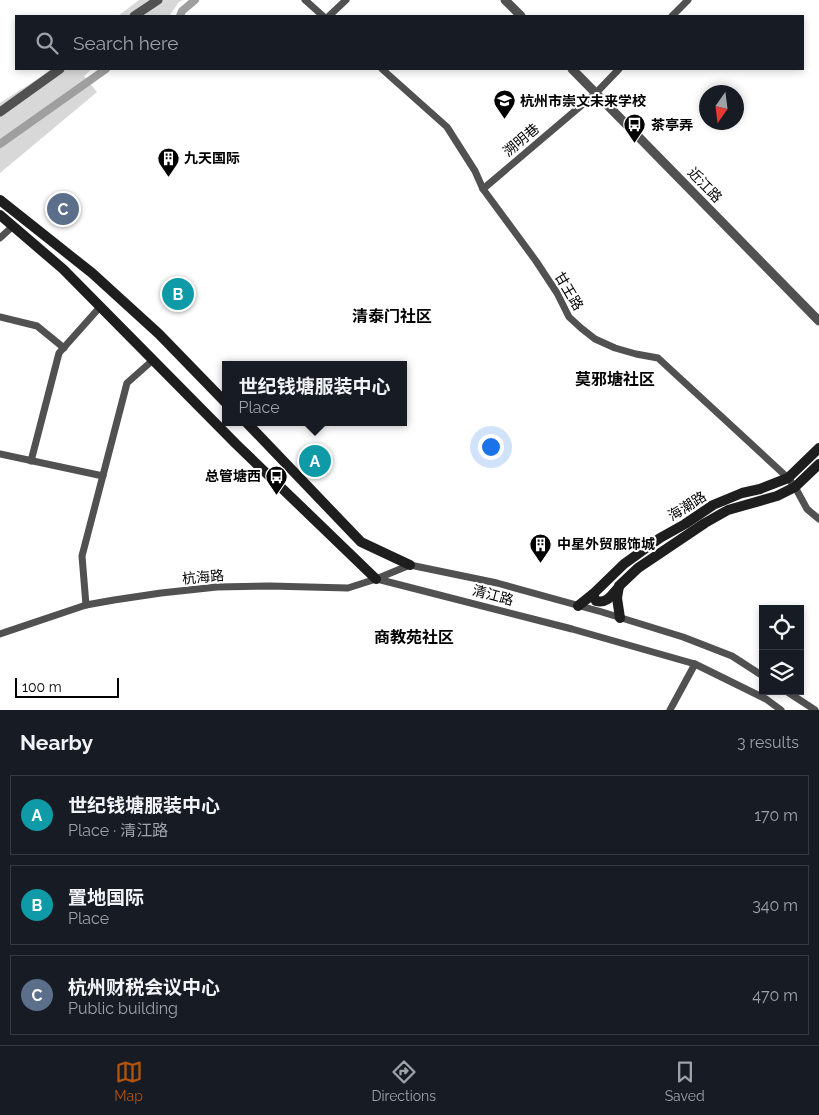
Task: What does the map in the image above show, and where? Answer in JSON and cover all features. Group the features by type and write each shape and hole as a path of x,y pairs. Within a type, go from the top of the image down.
{"main road":[{"path":"0,200 92,272 160,334 222,398"},
{"name":"清江路","path":"0,215 63,269 236,444 376,579"},
{"name":"清江路","path":"250,426 361,542 410,565"},
{"name":"海潮路","path":"578,606 624,564 660,538 713,506 742,493 760,489 788,478 819,448"},
{"name":"海潮路","path":"593,594 596,601 604,602 638,568 705,523 728,510 777,496 795,487 819,464"},
{"path":"620,586 617,598 620,618"}],"street":[{"path":"136,15 158,0"},
{"path":"305,0 322,15"},
{"path":"330,15 346,0"},
{"path":"505,0 520,15"},
{"path":"673,15 688,0"},
{"path":"0,112 59,70"},
{"name":"甘王路","path":"383,70 447,127 475,172 483,189 536,261 557,293 569,317 595,338 615,348 658,358 788,478 795,487 806,509 819,518"},
{"name":"近江路","path":"573,70 819,321"},
{"name":"溯明巷","path":"483,189 596,93 619,70"},
{"path":"0,238 13,226"},
{"path":"31,461 59,353 100,307"},
{"path":"0,317 37,326 64,348"},
{"path":"86,605 82,556 128,383 153,360"},
{"path":"0,454 103,476"},
{"name":"杭海路","path":"0,634 86,605 161,593 217,587 348,588 410,565"},
{"name":"清江路","path":"410,565 497,583 683,637 732,656 759,673"},
{"name":"清江路","path":"376,579 572,629 695,664 766,699 781,710"},
{"path":"670,710 695,664"},
{"path":"792,695 815,710"}],"shaded area":[{"path":"139,0 183,0 179,2 170,15 119,15"},
{"path":"50,70 91,70 84,76 97,92 0,173 0,103"}],"waterway":[{"path":"180,15 182,11 195,0"},
{"path":"0,144 105,70"}],"place":[{"name":"杭州市崇文未来学校","path":"504,120"},
{"name":"茶亭弄","path":"635,144"},
{"name":"九天国际","path":"168,177"},
{"name":"杭州财税会议中心","path":"63,209"},
{"name":"置地国际","path":"178,294"},
{"name":"世纪钱塘服装中心","path":"315,461"},
{"name":"总管塘西","path":"277,495"},
{"name":"中星外贸服饰城","path":"541,563"}],"district":[{"name":"清泰门社区","path":"392,316"},
{"name":"莫邪塘社区","path":"615,379"},
{"name":"商教苑社区","path":"414,637"}]}
